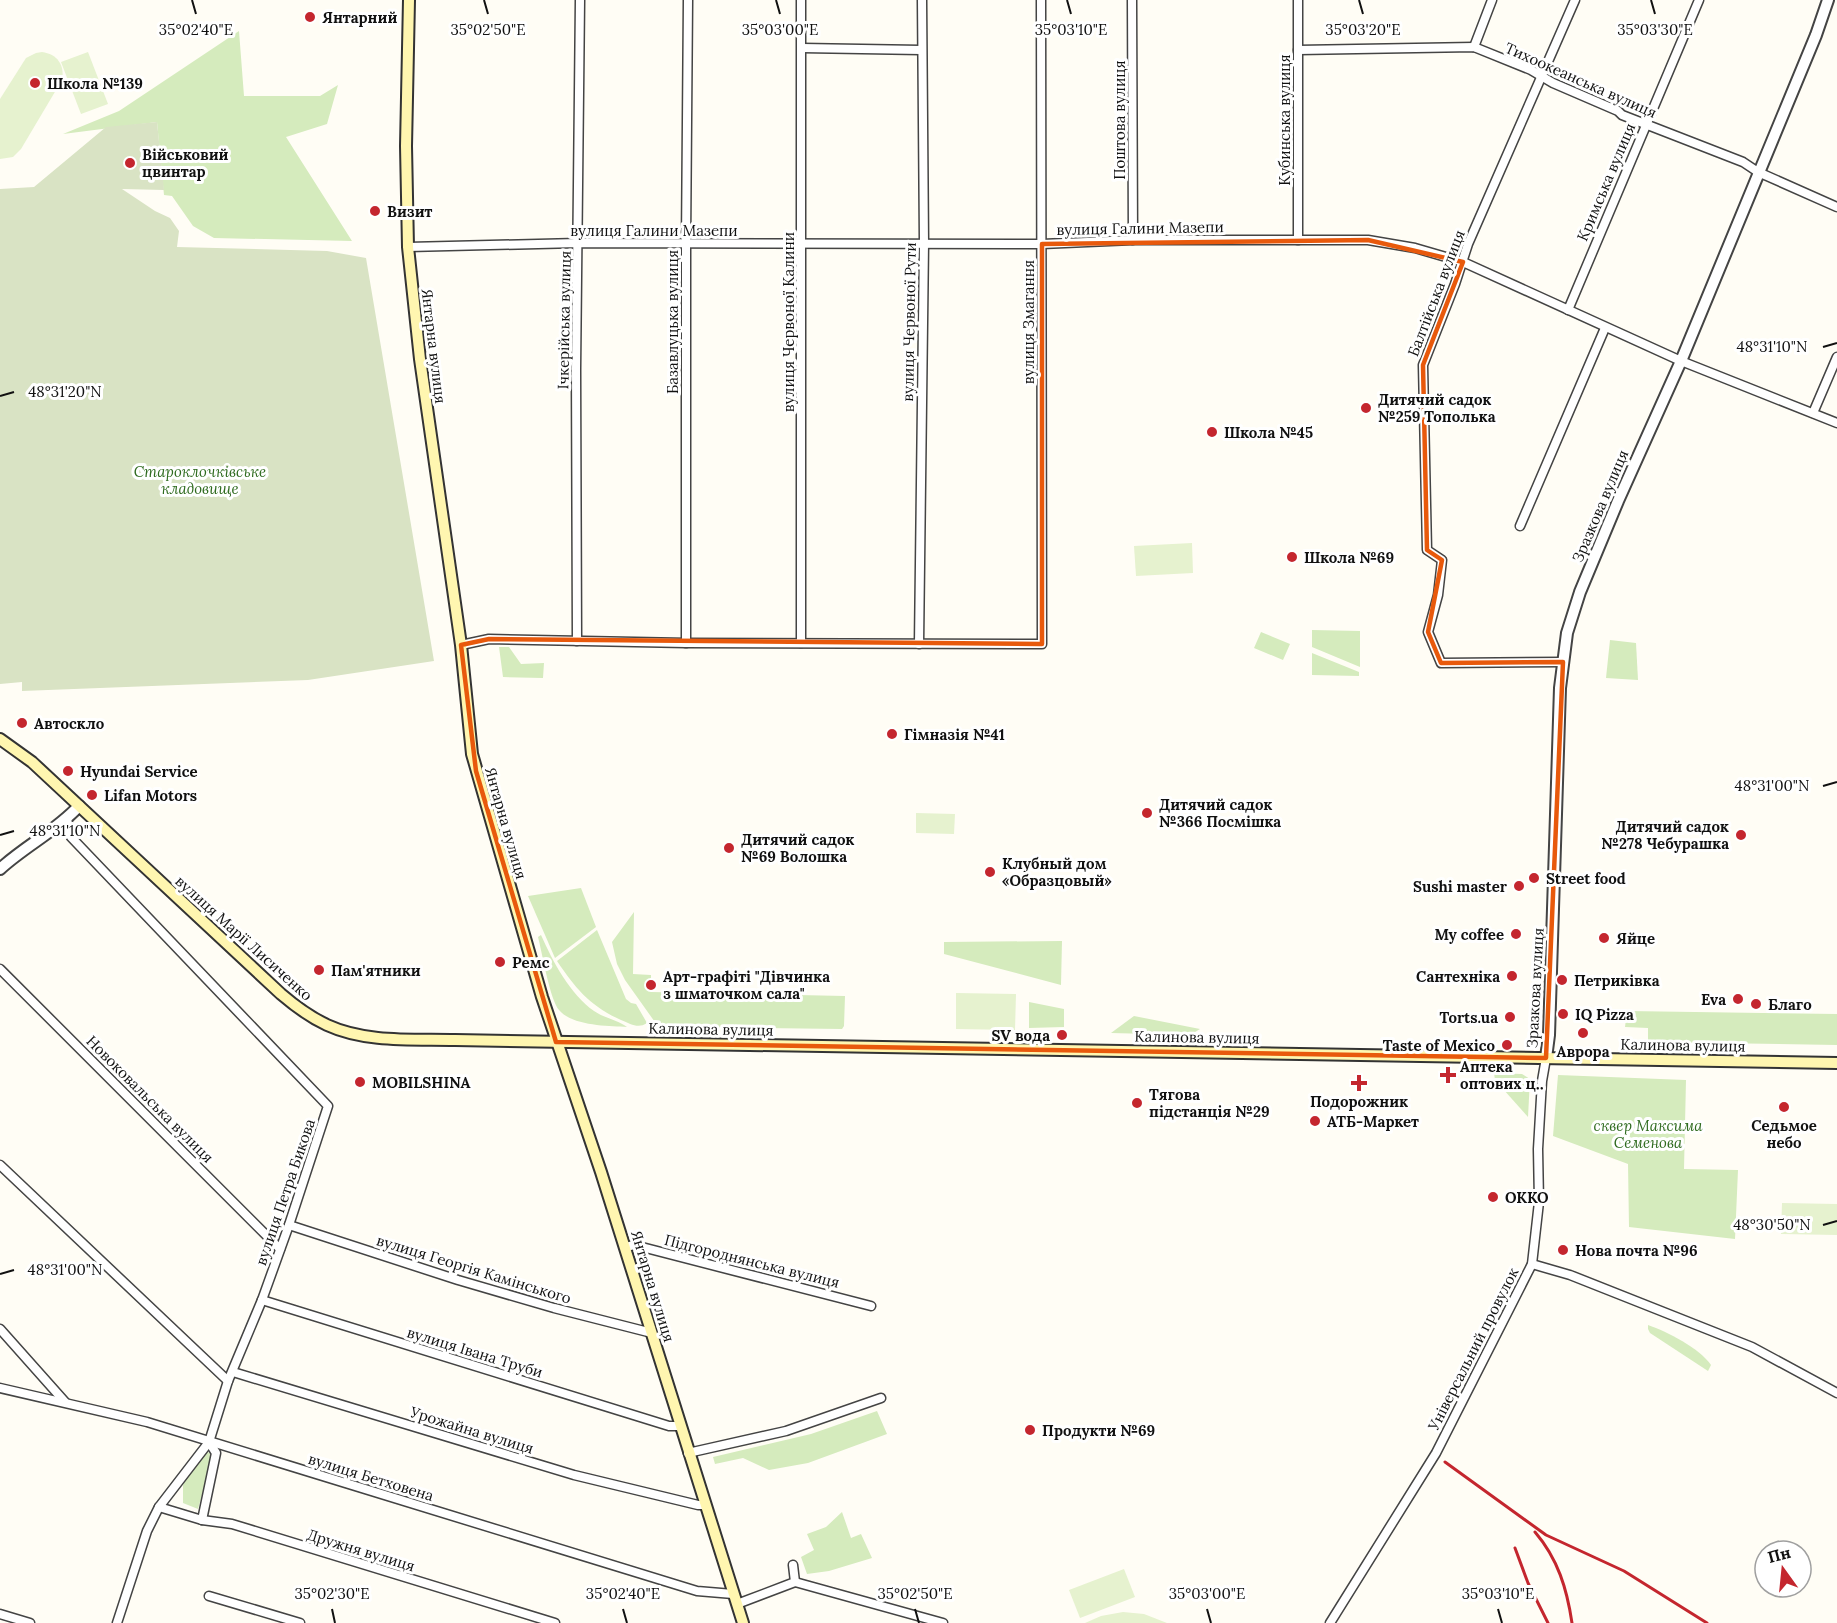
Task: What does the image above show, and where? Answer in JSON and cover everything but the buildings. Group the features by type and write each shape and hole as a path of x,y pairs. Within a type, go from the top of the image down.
{"main road":[{"name":"Янтарна вулиця","path":"409,0 406,146 408,247 420,359 461,645 468,732 476,771 542,998 626,1247 742,1623"},
{"name":"вулиця Марії Лисиченко","path":"0,739 32,762 281,994 304,1012 329,1026 359,1035 391,1039 556,1042"},
{"name":"Калинова вулиця","path":"556,1042 1837,1063"}],"street":[{"name":"Ічкерійська вулиця","path":"577,641 576,370 580,0"},
{"name":"Базавлуцька вулиця","path":"686,643 688,0"},
{"name":"вулиця Червоної Калини","path":"801,0 801,643"},
{"name":"вулиця Червоної Рути","path":"920,644 924,243 922,0"},
{"name":"вулиця Змагання","path":"920,644 1042,644 1041,0"},
{"name":"Поштова вулиця","path":"1132,0 1133,240"},
{"name":"Кубинська вулиця","path":"1298,0 1298,240"},
{"path":"1474,47 1492,0"},
{"name":"Балтійська вулиця","path":"1563,662 1441,663 1428,632 1438,595 1442,560 1427,550 1423,365 1468,244 1575,0"},
{"name":"Кримська вулиця","path":"1568,310 1699,0"},
{"name":"Зразкова вулиця","path":"1546,1058 1549,1035 1560,698 1567,633 1580,592 1681,361 1816,35 1828,0"},
{"name":"Тихоокеанська вулиця","path":"1298,50 1474,47 1531,70 1645,124 1743,162 1758,172 1837,207"},
{"path":"801,48 921,50"},
{"name":"вулиця Галини Мазепи","path":"408,247 578,243 1042,244 1133,240 1368,240 1415,248 1463,262 1681,361 1837,423"},
{"path":"1520,526 1605,328"},
{"path":"1813,413 1837,357"},
{"path":"461,645 484,639 920,644"},
{"path":"0,869 37,840 54,830 79,807"},
{"name":"вулиця Петра Бикова","path":"67,819 71,837 328,1106 290,1225 228,1381 209,1442 216,1453 202,1520"},
{"name":"Новоковальська вулиця","path":"0,969 280,1249"},
{"name":"Універсальний провулок","path":"1330,1623 1436,1452 1532,1264 1539,1202 1538,1149 1542,1081 1546,1058"},
{"path":"0,1165 228,1381"},
{"name":"вулиця Георгія Камінського","path":"290,1225 458,1280 652,1333"},
{"name":"Підгороднянська вулиця","path":"626,1247 634,1245 871,1306"},
{"path":"1532,1264 1570,1275 1752,1347 1837,1393"},
{"name":"вулиця Івана Труби","path":"262,1300 669,1426 680,1426"},
{"path":"0,1329 65,1403"},
{"name":"Урожайна вулиця","path":"233,1372 574,1475 705,1506"},
{"name":"вулиця Бетховена","path":"0,1388 147,1422 697,1591 735,1599"},
{"path":"688,1453 786,1431 881,1398"},
{"path":"117,1623 147,1531 159,1507 209,1442"},
{"name":"Дружня вулиця","path":"159,1507 202,1520 232,1524 555,1623"},
{"path":"793,1564 795,1582"},
{"path":"735,1599 795,1582 943,1623"},
{"path":"209,1596 300,1623"},
{"path":"0,1614 30,1623"}],"highlighted area":[{"path":"1368,240 1463,262 1423,365 1427,550 1442,560 1428,632 1441,663 1563,662 1546,1058 556,1042 476,771 461,645 489,639 1042,644 1042,244"}],"green space":[{"path":"239,31 244,96 320,96 338,85 327,124 286,137 352,241 214,238 193,226 172,196 164,195 157,122 63,134 119,111"},
{"path":"42,52 52,55 59,61 62,80 21,149 13,157 0,159 0,99 26,58"},
{"path":"88,52 108,104 81,114 61,62"},
{"name":"Староклочківське кладовище","path":"157,122 164,190 122,189 170,218 179,231 177,247 327,251 366,258 434,661 308,680 22,691 22,682 0,684 0,189 34,187 106,127"},
{"path":"1192,543 1193,573 1136,576 1134,546"},
{"path":"1312,630 1360,631 1360,667 1312,647"},
{"path":"1261,632 1290,644 1283,660 1254,648"},
{"path":"1610,640 1636,643 1638,680 1606,678"},
{"path":"499,647 509,647 521,664 544,663 543,678 503,677"},
{"path":"1312,653 1359,672 1359,676 1312,675"},
{"path":"916,813 955,814 954,834 916,833"},
{"path":"581,888 596,927 555,958 528,896"},
{"path":"634,912 633,974 651,975 651,992 845,996 844,1026 842,1029 662,1027 657,1025 625,980 617,964 612,942"},
{"path":"597,930 626,999 636,1004 647,1023 644,1025 631,1024 610,1015 592,1003 577,988 557,961"},
{"path":"541,935 557,966 577,996 594,1011 627,1027 581,1022 559,1010 552,996 538,937"},
{"path":"1062,941 1061,985 944,954 944,942"},
{"path":"956,993 1016,994 1015,1030 956,1029"},
{"path":"1029,1002 1064,1009 1064,1027 1029,1028"},
{"path":"1627,1011 1837,1014 1837,1045 1648,1042 1648,1028 1625,1027"},
{"path":"1134,1016 1200,1029 1190,1035 1111,1033"},
{"path":"1494,1073 1522,1074 1530,1079 1528,1117 1495,1080"},
{"name":"сквер Максима Семенова","path":"1558,1075 1686,1080 1684,1169 1738,1170 1735,1239 1629,1227 1628,1164 1553,1136"},
{"path":"1782,1203 1837,1204 1837,1235 1781,1234"},
{"path":"1648,1325 1674,1336 1699,1353 1711,1365 1708,1371 1650,1333"},
{"path":"877,1411 887,1434 808,1463 769,1470 743,1458 715,1464 713,1457 811,1434"},
{"path":"206,1452 212,1453 213,1456 198,1509 183,1503 183,1485"},
{"path":"842,1512 851,1538 861,1534 872,1558 829,1571 807,1574 801,1557 814,1550 807,1534 826,1527"},
{"path":"1124,1569 1135,1597 1080,1618 1069,1590"},
{"path":"1123,1612 1144,1614 1167,1623 1085,1623 1101,1616"}],"railway":[{"path":"1445,1462 1546,1535 1624,1571 1707,1623"},
{"path":"1535,1532 1550,1553 1560,1575 1572,1623"},
{"path":"1515,1548 1528,1583 1548,1623"}],"place":[{"name":"Янтарний","path":"310,17"},
{"name":"Школа №139","path":"35,83"},
{"name":"Військовий цвинтар","path":"130,163"},
{"name":"Визит","path":"375,211"},
{"name":"Дитячий садок №259 Тополька","path":"1366,408"},
{"name":"Школа №45","path":"1212,432"},
{"name":"Школа №69","path":"1292,557"},
{"name":"Автоскло","path":"22,723"},
{"name":"Гімназія №41","path":"892,734"},
{"name":"Hyundai Service","path":"68,771"},
{"name":"Lifan Motors","path":"92,795"},
{"name":"Дитячий садок №366 Посмішка","path":"1147,813"},
{"name":"Дитячий садок №278 Чебурашка","path":"1741,835"},
{"name":"Дитячий садок №69 Волошка","path":"729,848"},
{"name":"Клубный дом «Образцовый»","path":"990,872"},
{"name":"Street food","path":"1534,878"},
{"name":"Sushi master","path":"1519,886"},
{"name":"My coffee","path":"1516,934"},
{"name":"Яйце","path":"1604,938"},
{"name":"Ремс","path":"500,962"},
{"name":"Пам'ятники","path":"319,970"},
{"name":"Сантехніка","path":"1512,976"},
{"name":"Петриківка","path":"1562,980"},
{"name":"Арт-графіті \"Дівчинка з шматочком сала\"","path":"651,985"},
{"name":"Eva","path":"1738,999"},
{"name":"Благо","path":"1756,1004"},
{"name":"IQ Pizza","path":"1563,1014"},
{"name":"Torts.ua","path":"1510,1017"},
{"name":"Аврора","path":"1583,1033"},
{"name":"SV вода","path":"1062,1035"},
{"name":"Taste of Mexico","path":"1507,1045"},
{"name":"Аптека оптових ц‥","path":"1448,1075"},
{"name":"MOBILSHINA","path":"360,1082"},
{"name":"Подорожник","path":"1359,1083"},
{"name":"Тягова пiдстанцiя №29","path":"1137,1103"},
{"name":"Седьмое небо","path":"1784,1107"},
{"name":"АТБ-Маркет","path":"1315,1121"},
{"name":"OKKO","path":"1493,1197"},
{"name":"Нова почта №96","path":"1563,1250"},
{"name":"Продукти №69","path":"1030,1430"}]}
